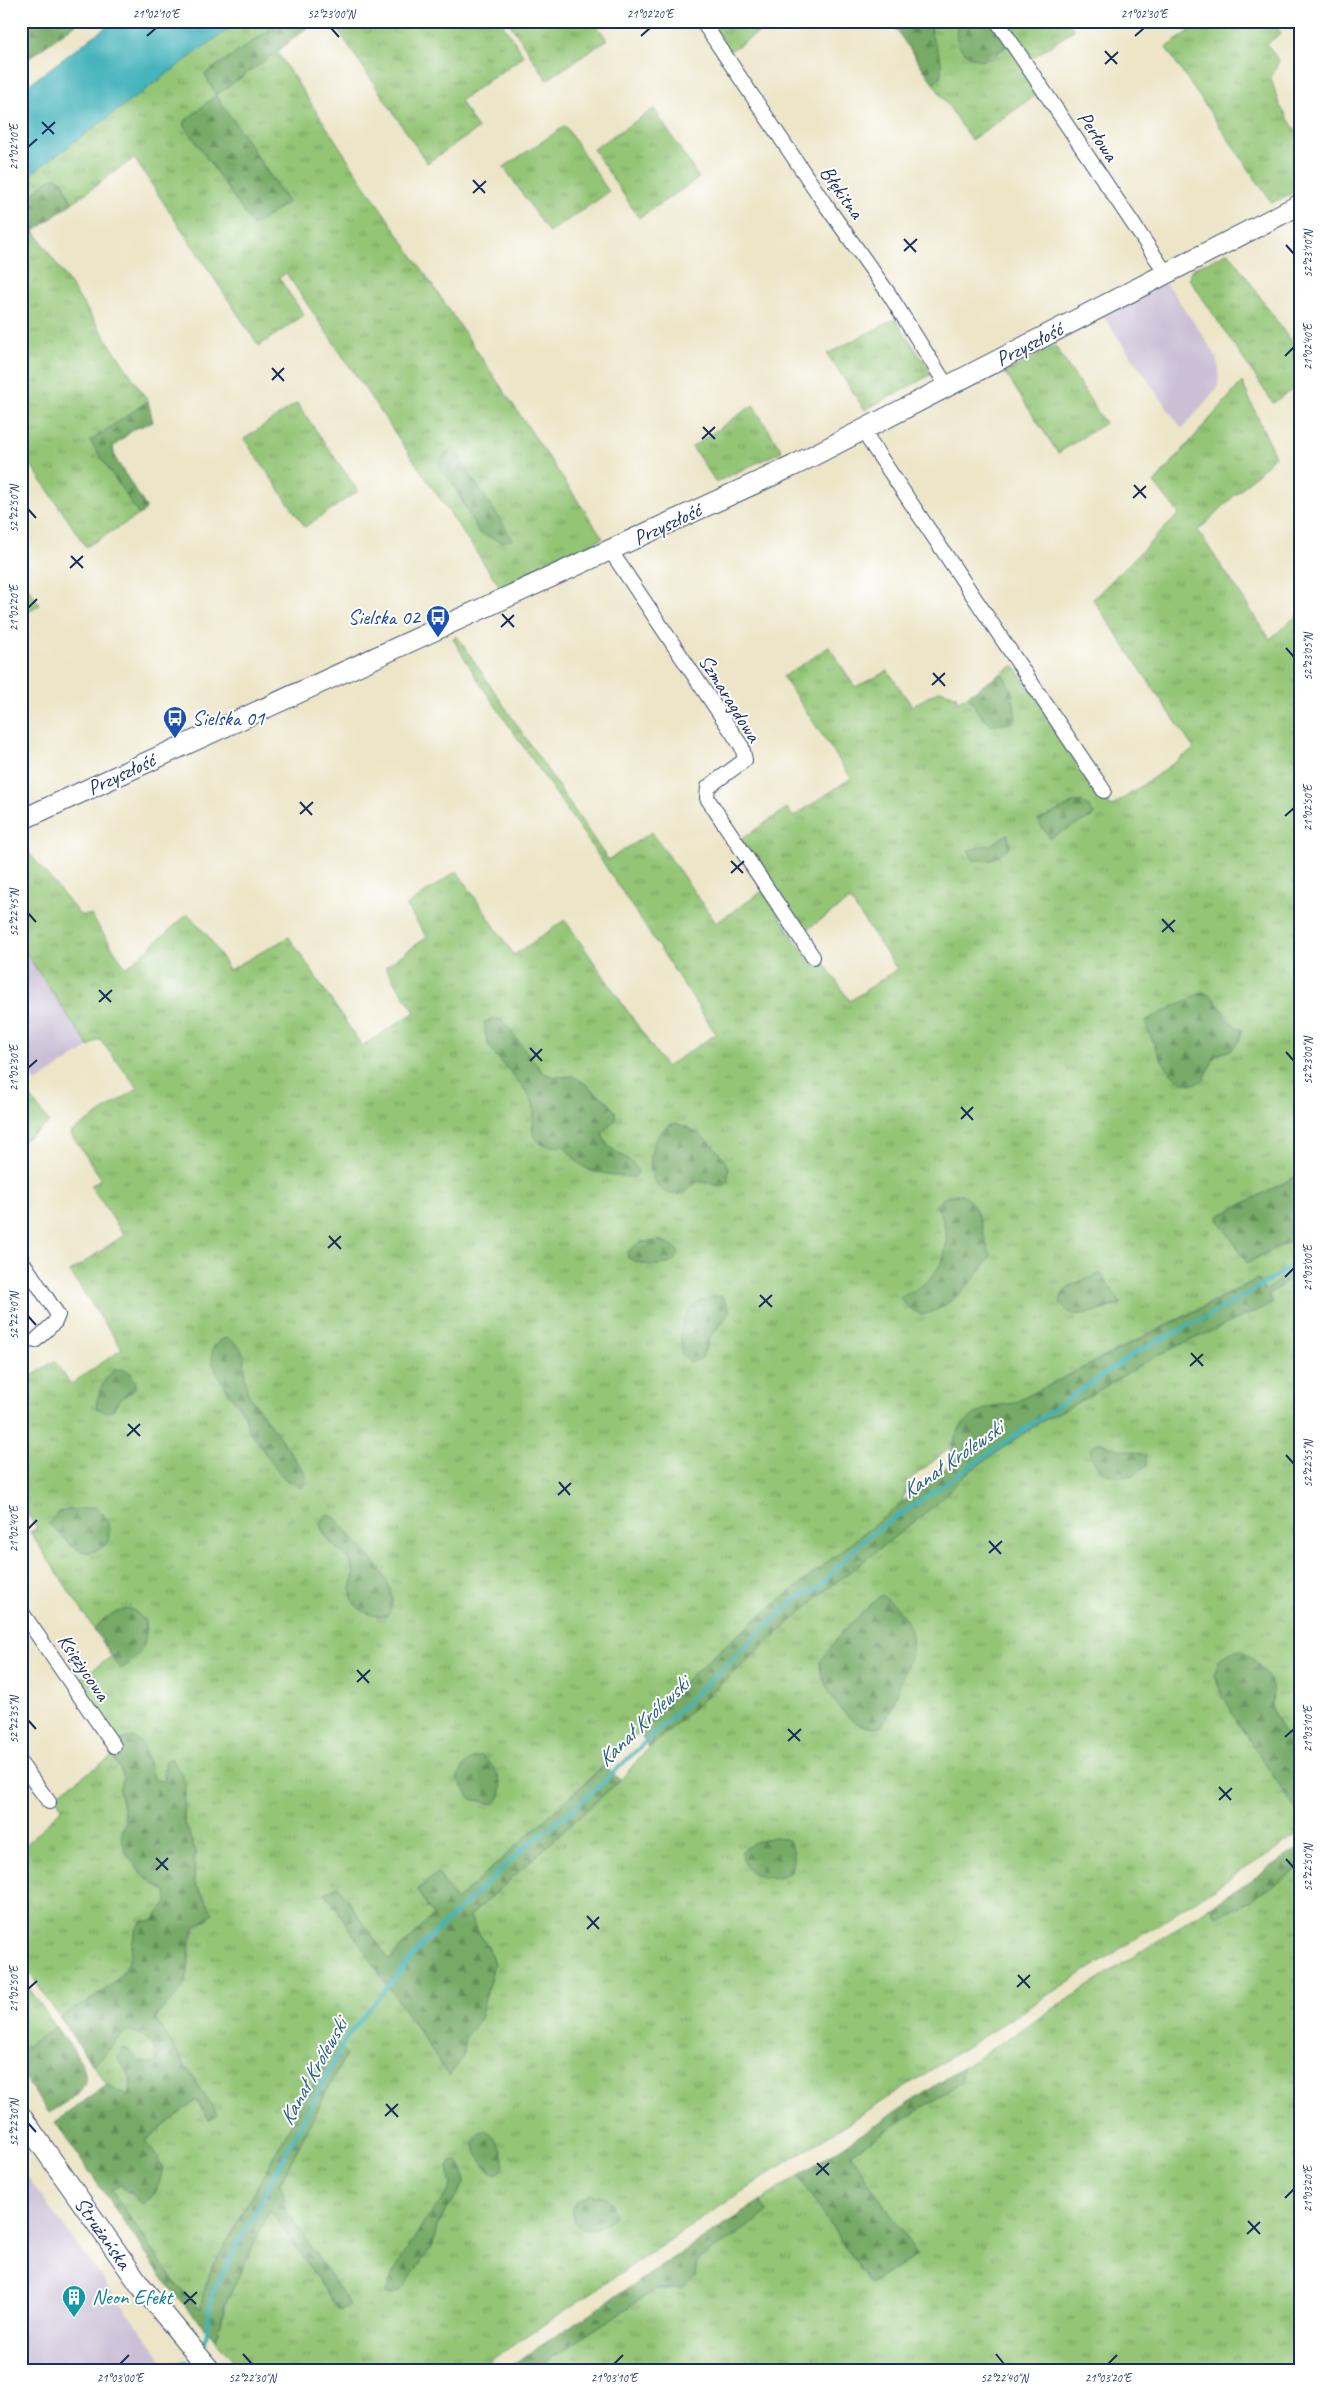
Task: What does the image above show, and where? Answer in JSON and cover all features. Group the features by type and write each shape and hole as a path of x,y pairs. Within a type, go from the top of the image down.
{"street":[{"name":"Błękitna","path":"702,21 825,204 889,294 947,386"},
{"name":"Perłowa","path":"997,21 1166,273"},
{"name":"Przyszłość","path":"21,820 793,466 1301,204"},
{"path":"862,430 1104,791"},
{"name":"Szmaragdowa","path":"610,550 742,747 745,760 708,787 707,798 813,957"},
{"path":"21,1259 58,1315 55,1322 35,1341"},
{"name":"Księżycowa","path":"21,1611 114,1746"},
{"path":"21,1764 49,1802"},
{"name":"Strużańska","path":"21,2116 140,2285 208,2368"}],"shaded area":[{"path":"1164,283 1173,292 1215,354 1219,369 1218,387 1182,429 1103,316"},
{"path":"21,946 89,1047 36,1082 21,1061"},
{"path":"21,2169 151,2344 169,2370 21,2370"}],"green space":[{"path":"21,21 80,21 21,64"},
{"path":"239,21 283,21 205,74 216,95 277,52 603,538 500,587 286,273 279,278 304,315 259,346 134,158 72,203 63,181 49,179 21,205 21,181","holes":["216,95 288,202 253,225 183,123","452,481 502,542 494,538 464,506"]},
{"path":"283,21 315,21 277,52 216,95 205,74"},
{"path":"332,21 501,21 524,56 460,101 478,129 427,163"},
{"path":"508,21 594,21 607,40 547,80"},
{"path":"710,21 750,21 758,33 730,51"},
{"path":"899,21 938,21 932,26 931,33 941,59 941,71 940,78 933,83 893,25"},
{"path":"938,21 959,21 957,26 989,59 1008,45 1041,92 971,140 933,83 940,78 931,33 932,26"},
{"path":"959,21 991,21 1008,45 982,61 975,59 964,52 957,42 956,35"},
{"path":"1001,21 1068,21 1074,30 1028,61"},
{"path":"1203,21 1273,21 1281,33 1267,44 1279,61 1271,78 1279,104 1301,139 1301,189 1272,203 1166,48"},
{"path":"216,95 288,203 253,226 183,123"},
{"path":"654,109 699,178 639,218 593,149"},
{"path":"565,126 609,192 549,233 504,167"},
{"path":"56,177 62,181 72,203 21,241 21,205 49,179"},
{"path":"35,232 148,401 91,441 139,515 86,547 21,450 21,241"},
{"path":"1229,252 1301,356 1301,384 1273,403 1189,278 1192,269"},
{"path":"895,319 932,374 865,410 827,354"},
{"path":"1055,346 1105,423 1058,453 1005,373"},
{"path":"1242,382 1275,456 1198,531 1270,639 1301,612 1301,1174 1217,1217 1247,1263 1301,1236 1301,1265 1265,1291 1257,1279 1014,1403 962,1424 950,1448 908,1481 902,1503 760,1616 689,1677 639,1733 456,1901 438,1873 417,1889 433,1915 389,1960 338,1886 381,1978 462,2059 465,2037 480,2018 494,1964 489,1949 469,1917 620,1780 649,1748 825,1591 933,1507 967,1473 1040,1422 1086,1398 1152,1358 1272,1303 1268,1296 1301,1271 1301,1749 1281,1729 1274,1714 1271,1682 1219,1690 1301,1818 1301,1833 770,2173 476,2370 241,2370 215,2340 226,2303 270,2209 339,2311 350,2305 288,2213 280,2183 346,2054 336,2044 208,2276 200,2310 175,2283 111,2189 120,2185 134,2199 146,2203 156,2192 163,2167 146,2141 196,2100 217,2114 156,2020 162,2009 185,1984 193,1937 201,1924 208,1919 209,1904 194,1882 195,1851 184,1820 185,1785 182,1775 171,1758 163,1771 165,1779 162,1781 156,1780 148,1769 148,1758 127,1738 117,1743 75,1682 112,1656 120,1669 143,1641 146,1628 145,1620 106,1617 94,1629 30,1532 37,1528 21,1504 21,1383 54,1361 71,1384 122,1349 70,1272 124,1235 91,1186 101,1178 70,1133 138,1088 99,1039 89,1047 21,946 21,843 80,915 91,915 126,968 188,914 209,937 229,970 289,937 362,1046 415,1012 385,967 427,937 406,906 457,871 514,955 565,920 666,1067 716,1034 604,864 479,682 453,639 457,636 608,860 652,832 716,923 763,891 810,962 823,962 850,1001 897,969 850,900 803,932 740,840 787,808 793,817 851,778 783,677 829,647 855,687 888,671 912,706 940,690 956,695 957,702 968,695 979,714 991,725 1012,723 1015,704 1002,673 1014,665 1111,807 1194,749 1093,599 1179,514 1154,483","holes":["1075,802 1083,802 1095,815 1038,821","1008,835 1010,847 991,860 968,850 990,845","1210,994 1238,1029 1233,1049 1215,1056 1209,1065 1163,1062 1151,1038","485,1023 523,1049 543,1073 554,1077 573,1076 609,1102 607,1127 602,1133 606,1143 628,1159 616,1174 593,1172 584,1167 564,1146 532,1130 533,1105 528,1094 496,1055 487,1040","685,1126 700,1135 720,1186 698,1181 681,1194 651,1160 650,1154","936,1205 981,1224 985,1244 957,1296 946,1303 909,1294 934,1276 942,1266 946,1248 945,1230","662,1241 669,1264 658,1264 640,1242","1090,1278 1121,1304 1100,1311 1088,1312 1071,1285","685,1315 724,1321 710,1337 706,1350","214,1366 245,1370 243,1382 248,1394 306,1474 289,1483 277,1470 248,1429 245,1415 228,1392","109,1375 132,1392 120,1399 117,1405 104,1384","87,1509 109,1534 108,1542 104,1546 72,1547 59,1533 66,1510","320,1524 342,1525 385,1577 392,1602 351,1590 352,1568 343,1554 330,1542","912,1653 904,1673 835,1699 821,1676 820,1662","450,2163 464,2183 437,2226 433,2245 392,2275 426,2219 447,2194 452,2184 448,2168"]},
{"path":"148,401 153,422 134,429 113,447 115,458 146,507 145,511 139,515 90,441"},
{"path":"297,403 358,491 305,527 244,439"},
{"path":"753,405 782,451 716,482 692,447"},
{"path":"453,449 513,539 502,542 479,533 452,481 442,473 439,462 443,456"},
{"path":"21,578 40,605 21,617"},
{"path":"1002,673 1011,690 1016,718 1012,723 991,725 979,714 968,695"},
{"path":"1075,802 1083,802 1095,815 1050,838 1038,821"},
{"path":"1008,834 1010,847 991,860 974,860 968,850 990,845"},
{"path":"1203,992 1214,1000 1231,1023 1243,1030 1241,1037 1233,1048 1215,1056 1204,1080 1194,1084 1184,1083 1168,1070 1156,1049 1145,1021"},
{"path":"492,1018 503,1021 543,1073 554,1077 573,1076 608,1102 615,1111 616,1120 602,1133 609,1146 634,1166 638,1172 635,1177 624,1177 593,1171 578,1163 564,1146 545,1145 535,1139 533,1136 534,1106 532,1101 528,1093 489,1046 484,1023"},
{"path":"21,1085 49,1123 21,1142"},
{"path":"676,1123 700,1135 714,1147 729,1169 727,1184 720,1186 698,1181 679,1194 667,1193 658,1187 650,1164 652,1151 656,1138 664,1129"},
{"path":"1301,1174 1301,1236 1247,1263 1217,1217"},
{"path":"957,1194 965,1197 976,1210 991,1256 970,1283 953,1300 922,1315 908,1308 900,1297 926,1282 936,1272 946,1247 946,1234 943,1220 936,1205 944,1198"},
{"path":"662,1241 674,1246 679,1253 676,1259 663,1265 648,1265 628,1258 627,1252 640,1242"},
{"path":"1301,1265 1301,1271 1268,1295 1273,1303 1152,1358 1086,1398 1040,1422 967,1473 933,1507 825,1591 649,1748 640,1733 689,1677 760,1616 949,1465 955,1438 968,1420 977,1413 988,1408 1014,1403 1258,1279 1265,1291"},
{"path":"1101,1273 1121,1303 1080,1314 1069,1313 1060,1304 1061,1297 1069,1287"},
{"path":"722,1296 730,1312 710,1337 701,1359 692,1363 682,1355 681,1333 687,1314 700,1301"},
{"path":"226,1338 240,1348 243,1355 248,1394 306,1474 306,1481 302,1488 286,1479 275,1467 248,1429 245,1414 218,1374 213,1363 212,1353 216,1344"},
{"path":"121,1369 130,1372 136,1381 135,1388 120,1399 113,1410 107,1412 96,1408 100,1390 106,1378 115,1370"},
{"path":"1099,1442 1143,1454 1146,1456 1147,1465 1139,1472 1130,1476 1112,1476 1104,1473 1098,1467 1090,1448"},
{"path":"94,1507 106,1517 109,1531 108,1542 99,1549 83,1552 69,1543 49,1524 58,1512"},
{"path":"327,1514 341,1524 383,1574 392,1596 392,1606 387,1616 376,1616 364,1612 352,1599 353,1567 322,1530 320,1523"},
{"path":"881,1595 895,1606 906,1619 912,1634 913,1643 910,1659 885,1721 881,1727 870,1727 859,1724 840,1708 826,1685 820,1662 843,1631"},
{"path":"131,1609 140,1615 144,1623 145,1641 135,1658 120,1669 94,1629 111,1615"},
{"path":"1242,1650 1268,1676 1272,1689 1275,1717 1289,1738 1301,1749 1301,1818 1231,1712 1214,1677 1219,1659 1233,1651"},
{"path":"133,1737 142,1746 152,1775 156,1780 162,1781 165,1779 165,1761 171,1758 182,1775 185,1785 184,1820 195,1851 194,1882 213,1913 195,1928 191,1935 187,1977 184,1985 177,1996 160,2011 156,2020 217,2114 210,2121 196,2100 146,2140 163,2167 157,2188 152,2196 143,2204 120,2185 111,2190 175,2283 200,2309 208,2276 336,2043 346,2054 280,2183 288,2213 350,2305 340,2311 270,2210 226,2303 215,2340 171,2290 55,2122 107,2085 128,2095 132,2079 118,2058 123,2048 128,2049 139,2062 152,2064 158,2060 152,2045 144,2037 129,2031 118,2038 103,2057 92,2064 60,2018 104,1990 119,1977 128,1964 135,1933 141,1922 156,1920 157,1915 167,1903 166,1891 145,1877 126,1853 121,1836 126,1821 119,1790 124,1777 113,1756 122,1750 117,1743"},
{"path":"113,1756 124,1777 121,1786 124,1816 122,1830 137,1869 151,1883 166,1891 167,1903 157,1915 156,1920 141,1922 135,1933 128,1964 119,1977 104,1990 60,2018 27,1969 28,1964 21,1962 21,1841 25,1846 62,1808 55,1795"},
{"path":"481,1756 492,1765 501,1785 499,1799 494,1804 471,1799 457,1778 469,1761"},
{"path":"605,1765 620,1780 469,1917 489,1949 494,1964 480,2018 465,2037 462,2059 449,2076 325,1892 338,1886 389,1960 433,1915 417,1890 438,1873 456,1901"},
{"path":"773,1837 786,1840 793,1848 791,1872 767,1878 752,1873 743,1860 742,1851 753,1843"},
{"path":"1301,1847 1301,1867 1250,1901 1216,1916 1211,1906"},
{"path":"1301,1867 1301,2370 533,2370 656,2289 668,2290 695,2277 697,2261 768,2213 760,2201 798,2176 870,2284 917,2255 850,2154 961,2083 962,2068 1211,1906 1216,1915"},
{"path":"21,1977 56,2027 21,2050"},
{"path":"56,2027 83,2066 85,2082 78,2093 49,2113 21,2073 21,2050"},
{"path":"129,2031 140,2035 150,2042 154,2046 157,2057 156,2063 149,2064 137,2059 133,2053 129,2075 132,2086 128,2096 107,2085 92,2064 103,2057 118,2038"},
{"path":"962,2068 961,2083 850,2154 917,2254 870,2284 798,2176"},
{"path":"483,2131 496,2140 500,2150 504,2166 497,2175 485,2167 473,2143 478,2133"},
{"path":"457,2161 463,2168 464,2183 437,2226 433,2245 406,2284 398,2292 388,2295 386,2293 392,2275 426,2219 447,2194 452,2184 448,2168 450,2162"},
{"path":"590,2195 604,2197 613,2204 614,2215 601,2226 590,2229 579,2226 574,2222 572,2208 576,2201"},
{"path":"760,2201 768,2213 697,2261 695,2277 682,2288 656,2289 533,2370 504,2370"}],"water":[{"path":"114,21 239,21 21,181 21,90"}],"waterway":[{"name":"Kanał Królewski","path":"200,2348 205,2343 212,2294 348,2035 422,1945 528,1844 595,1790 794,1600 820,1587 844,1559 867,1537 1138,1351 1223,1308 1280,1274 1301,1259"},
{"name":"Kanał Królewski","path":"186,2362 188,2370"},
{"path":"135,2370 159,2368 186,2362"}],"place":[{"name":"Sielska 02","path":"438,638"},
{"name":"Sielska 01","path":"175,739"},
{"name":"Neon Efekt","path":"74,2318"}]}
